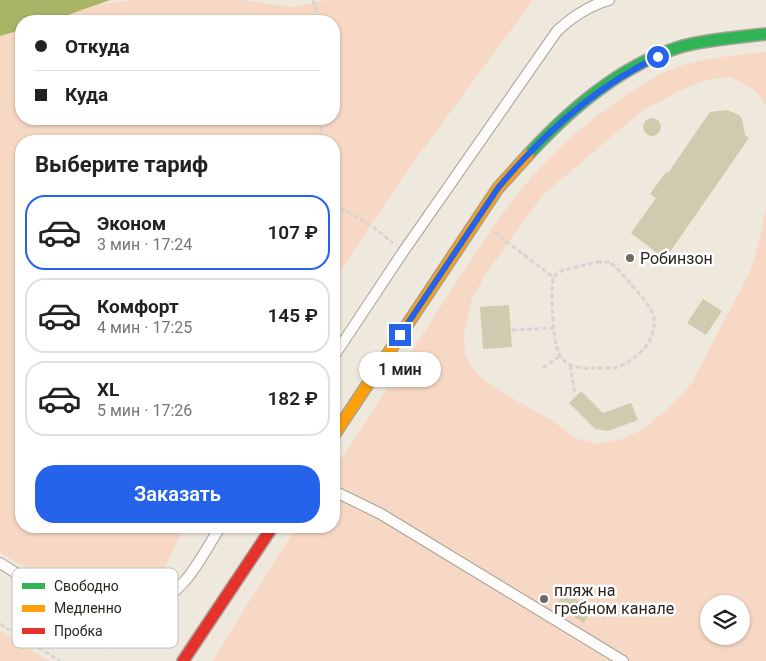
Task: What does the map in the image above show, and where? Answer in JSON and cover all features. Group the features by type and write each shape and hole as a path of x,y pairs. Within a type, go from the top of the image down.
{"street":[{"path":"340,426 498,188 517,165 571,112 604,87 642,64 673,50 706,42 766,34"},
{"path":"184,661 268,533"}],"lane":[{"path":"340,347 403,252 557,30 574,15 596,4 610,0"},
{"path":"340,494 381,514 623,661"},
{"path":"178,587 183,583 216,533"},
{"path":"0,563 12,570"}],"path":[{"path":"313,0 317,15"},
{"path":"340,207 372,226 403,252"},
{"path":"477,219 553,276"},
{"path":"597,262 610,262 628,278 654,317 654,332 647,346 635,358 616,367 581,369 570,364 560,356 554,328 553,276 561,271 597,262"},
{"path":"512,330 554,328"},
{"path":"543,368 560,356"},
{"path":"570,364 575,394"},
{"path":"0,624 12,631"},
{"path":"39,648 60,661"}],"shaded area":[{"path":"0,0 110,0 68,15 15,15 15,32 0,36"},
{"path":"131,0 241,0 292,7 327,0 533,0 413,163 340,271 340,135 15,135 15,533 182,533 165,568 26,568 0,553 0,36 15,32 15,125 340,125 340,15 68,15 100,4"},
{"path":"766,52 766,105 756,91 731,77 711,79 690,86 643,110 542,196 486,274 472,298 464,334 465,353 472,367 484,380 553,421 575,438 597,444 622,439 645,428 691,384 750,272 759,242 766,206 766,661 212,661 293,533 340,533 340,461 488,234 533,175 583,127 637,87 667,71 703,60"},
{"path":"0,631 12,638 12,648 28,648 49,661 0,661"}],"building":[{"path":"727,110 739,115 742,119 745,135 749,138 665,259 631,233 656,198 650,194 666,172 668,173 710,112"},
{"path":"648,118 656,118 661,123 659,134 648,136 643,131 643,123"},
{"path":"703,299 722,311 706,335 687,323"},
{"path":"509,305 512,347 483,349 480,307"},
{"path":"581,391 603,413 631,403 638,420 608,431 595,429 569,403"},
{"path":"564,592 592,609 584,623 556,606"}],"traffic: fast":[{"path":"528,155 579,105 618,76 639,64 683,46 714,40 766,34"}],"traffic: slow":[{"path":"340,426 498,188 528,155"}],"traffic: jam":[{"path":"183,661 268,533"}],"place":[{"name":"Робинзон","path":"630,258"},
{"name":"пляж на гребном канале","path":"544,599"}],"route":[{"path":"400,335 498,188 517,165 571,112 604,87 642,64 658,57"}]}
